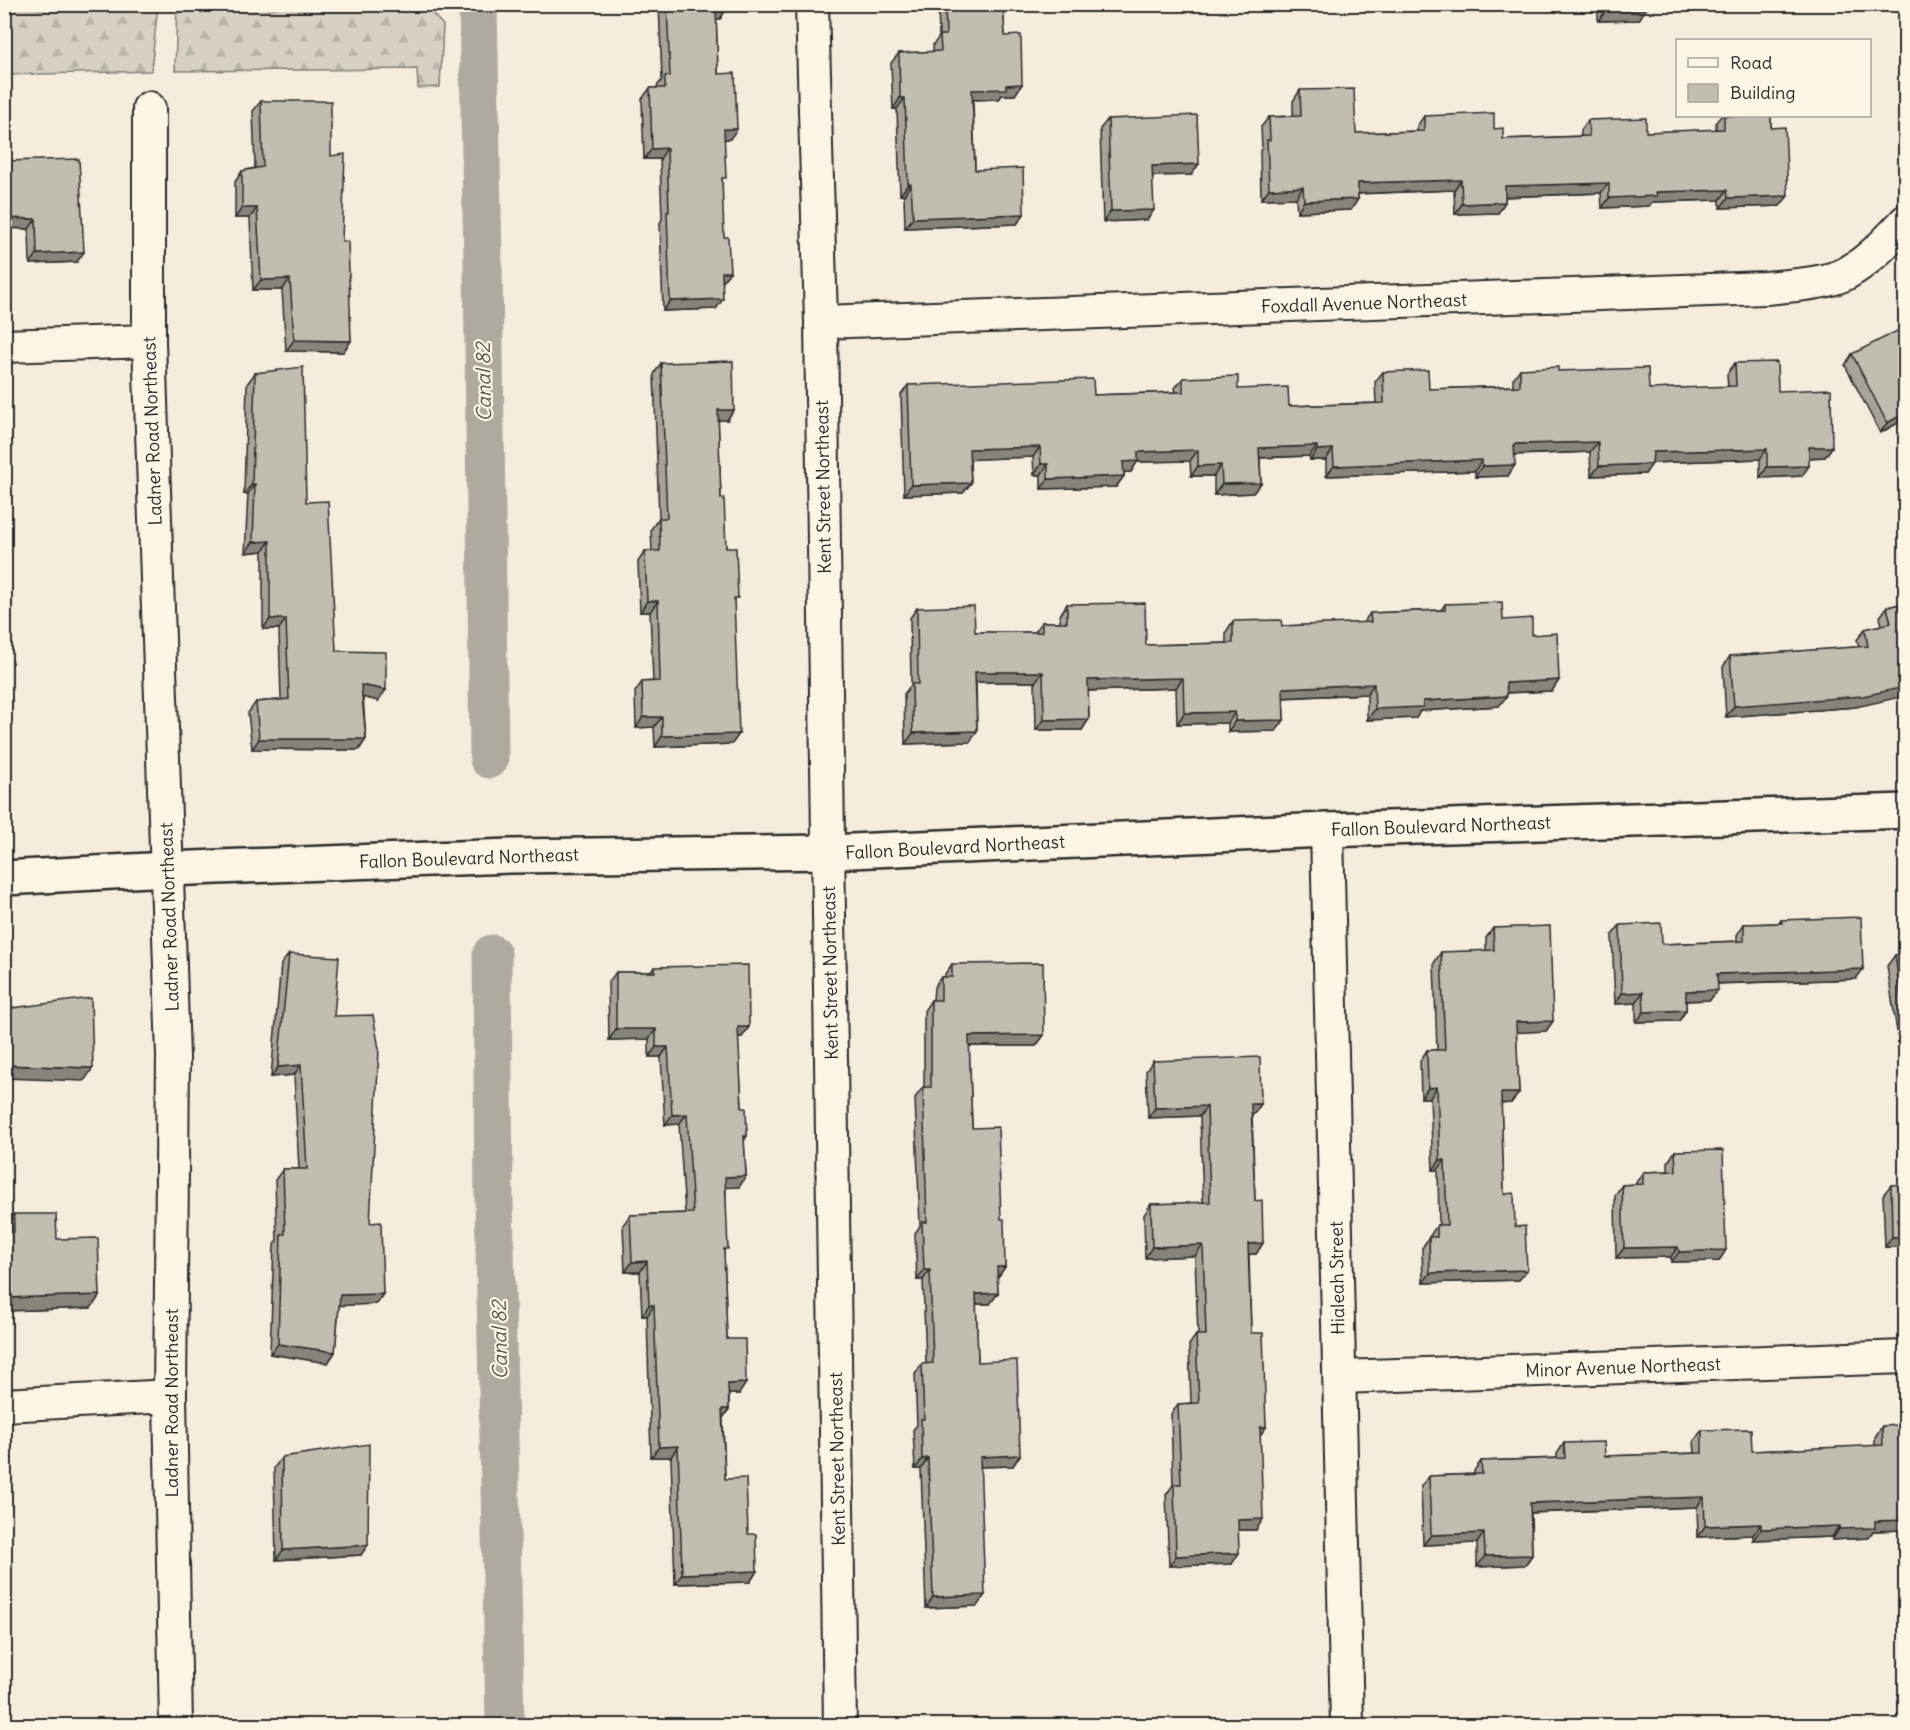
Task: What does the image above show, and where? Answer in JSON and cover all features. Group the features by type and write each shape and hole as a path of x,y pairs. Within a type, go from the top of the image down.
{"street":[{"name":"Kent Street Northeast","path":"812,4 821,322 840,1725"},
{"name":"Ladner Road Northeast","path":"149,108 149,340 173,1056 170,1396 176,1725"},
{"name":"Foxdall Avenue Northeast","path":"821,322 1765,288 1815,282 1845,275 1873,256 1898,229"},
{"path":"4,346 149,340"},
{"name":"Fallon Boulevard Northeast","path":"4,878 167,869 510,856 829,852 1327,830 1905,811"},
{"name":"Hialeah Street","path":"1327,830 1347,1725"},
{"name":"Minor Avenue Northeast","path":"1340,1377 1905,1357"},
{"path":"4,1405 170,1396"}],"green space":[{"path":"4,5 158,5 151,71 5,75"},
{"path":"177,5 424,5 443,25 440,87 418,88 417,69 175,71"}],"building":[{"path":"667,4 727,4 727,8 716,9 718,74 735,73 737,129 724,129 726,178 722,178 724,237 728,237 730,272 722,272 723,299 670,301 667,148 652,149 650,88 665,88 665,76 670,76"},
{"path":"945,4 1003,4 1005,36 1021,35 1022,84 1006,85 1006,89 972,90 975,170 1023,168 1024,214 913,218 911,184 908,184 905,98 900,98 899,53 941,51 940,35 946,35"},
{"path":"1605,4 1646,4 1646,9 1606,11"},
{"path":"1354,89 1356,133 1424,131 1424,116 1494,113 1494,129 1503,128 1503,139 1589,136 1588,120 1646,118 1646,132 1724,129 1724,117 1771,117 1771,128 1785,127 1788,196 1728,198 1727,190 1656,192 1657,196 1609,198 1609,183 1505,186 1505,202 1462,204 1461,180 1358,183 1358,199 1304,201 1303,187 1269,189 1267,140 1270,140 1269,117 1301,116 1300,90"},
{"path":"261,101 331,101 331,156 345,154 342,241 348,241 351,341 294,340 290,279 261,280 257,208 242,208 242,171 263,167"},
{"path":"1197,115 1199,164 1152,166 1154,210 1111,211 1108,119"},
{"path":"79,159 84,252 37,254 36,219 4,218 4,161"},
{"path":"1899,330 1905,342 1905,413 1887,423 1852,354"},
{"path":"733,361 734,410 718,410 721,499 724,498 726,548 736,548 738,598 734,598 739,734 662,736 662,717 643,717 642,682 660,681 658,601 647,601 645,551 660,551 659,518 667,518 661,363"},
{"path":"1777,362 1778,391 1831,389 1832,447 1809,447 1809,466 1767,467 1767,449 1653,452 1652,464 1599,466 1598,442 1514,444 1515,465 1482,466 1482,460 1334,466 1333,449 1317,450 1317,446 1259,448 1261,483 1222,484 1221,465 1198,466 1198,450 1138,452 1138,461 1123,462 1124,476 1048,479 1048,464 1041,464 1040,447 969,449 971,483 911,485 908,385 1093,379 1094,395 1183,392 1183,378 1238,376 1238,389 1288,387 1289,406 1384,403 1383,372 1428,370 1429,389 1520,386 1520,369 1558,367 1558,371 1648,368 1649,389 1736,386 1735,363"},
{"path":"303,367 306,502 328,501 336,651 386,652 386,690 361,685 366,739 259,739 256,702 289,699 286,619 270,619 270,541 253,542 255,373"},
{"path":"1502,602 1503,620 1532,618 1532,635 1557,633 1559,680 1506,683 1507,696 1423,701 1423,707 1375,709 1374,684 1283,688 1284,720 1235,721 1235,712 1184,713 1183,678 1088,680 1089,719 1044,720 1043,672 975,672 977,731 913,733 912,684 918,684 917,608 974,606 975,632 1042,632 1042,622 1067,622 1067,604 1145,603 1146,645 1233,643 1233,621 1281,620 1282,626 1371,622 1370,613 1445,610 1445,604"},
{"path":"1905,603 1905,687 1863,696 1734,706 1730,656 1868,646 1865,629 1891,623 1887,607"},
{"path":"1861,917 1863,969 1717,974 1718,990 1686,991 1686,1010 1644,1012 1643,992 1622,993 1620,925 1661,923 1662,944 1744,941 1744,924"},
{"path":"1550,926 1553,1021 1516,1022 1519,1093 1501,1093 1504,1194 1514,1193 1515,1227 1525,1226 1527,1270 1430,1273 1429,1237 1437,1237 1437,1225 1447,1225 1445,1160 1440,1160 1437,1087 1428,1088 1427,1050 1445,1050 1441,952 1494,950 1493,928"},
{"path":"1905,953 1905,1027 1895,955"},
{"path":"289,954 339,957 334,1016 373,1015 379,1049 370,1223 381,1222 383,1294 340,1295 335,1352 278,1344 281,1234 285,1234 283,1169 307,1169 301,1065 278,1067"},
{"path":"1043,963 1044,1035 969,1036 972,1128 998,1127 1001,1219 1004,1219 1005,1267 997,1267 998,1293 976,1294 978,1362 1017,1360 1020,1455 980,1457 985,1595 933,1597 928,1458 922,1459 921,1419 924,1419 922,1364 933,1363 930,1270 924,1270 922,1222 927,1222 923,1087 931,1087 931,1000 941,1000 941,977 952,977 952,964"},
{"path":"748,965 749,1027 738,1027 742,1108 746,1108 747,1136 744,1136 746,1176 725,1177 728,1249 724,1249 727,1339 745,1339 746,1383 728,1384 729,1409 722,1409 725,1479 746,1478 748,1534 756,1534 757,1571 682,1574 678,1446 659,1447 654,1305 649,1305 647,1261 632,1262 630,1215 693,1213 687,1114 672,1115 668,1047 656,1047 656,1029 616,1029 616,972 655,972 654,967"},
{"path":"91,998 93,1068 4,1065 4,1009"},
{"path":"1260,1057 1261,1104 1251,1104 1255,1201 1262,1200 1263,1243 1248,1244 1251,1333 1263,1333 1266,1427 1260,1427 1263,1519 1238,1520 1239,1553 1176,1556 1174,1484 1181,1484 1178,1404 1199,1403 1196,1335 1206,1335 1203,1245 1152,1247 1151,1204 1210,1202 1207,1106 1155,1108 1153,1061"},
{"path":"1723,1150 1726,1250 1679,1252 1678,1247 1624,1248 1622,1185 1643,1184 1643,1172 1676,1171 1675,1151"},
{"path":"1905,1184 1905,1236 1892,1237 1891,1185"},
{"path":"14,1214 56,1214 57,1239 98,1238 100,1295 4,1298 4,1233 14,1232"},
{"path":"1905,1425 1905,1520 1875,1521 1875,1528 1839,1529 1839,1526 1761,1529 1761,1524 1705,1526 1704,1497 1530,1503 1532,1555 1485,1556 1484,1533 1431,1535 1429,1476 1482,1474 1481,1461 1565,1458 1564,1443 1604,1442 1605,1456 1702,1453 1702,1430 1751,1429 1752,1451 1883,1445 1882,1426"},
{"path":"369,1444 368,1545 283,1550 282,1457"}],"waterway":[{"name":"Canal 82","path":"478,4 489,759"},
{"name":"Canal 82","path":"492,954 494,1200 505,1726"}]}
